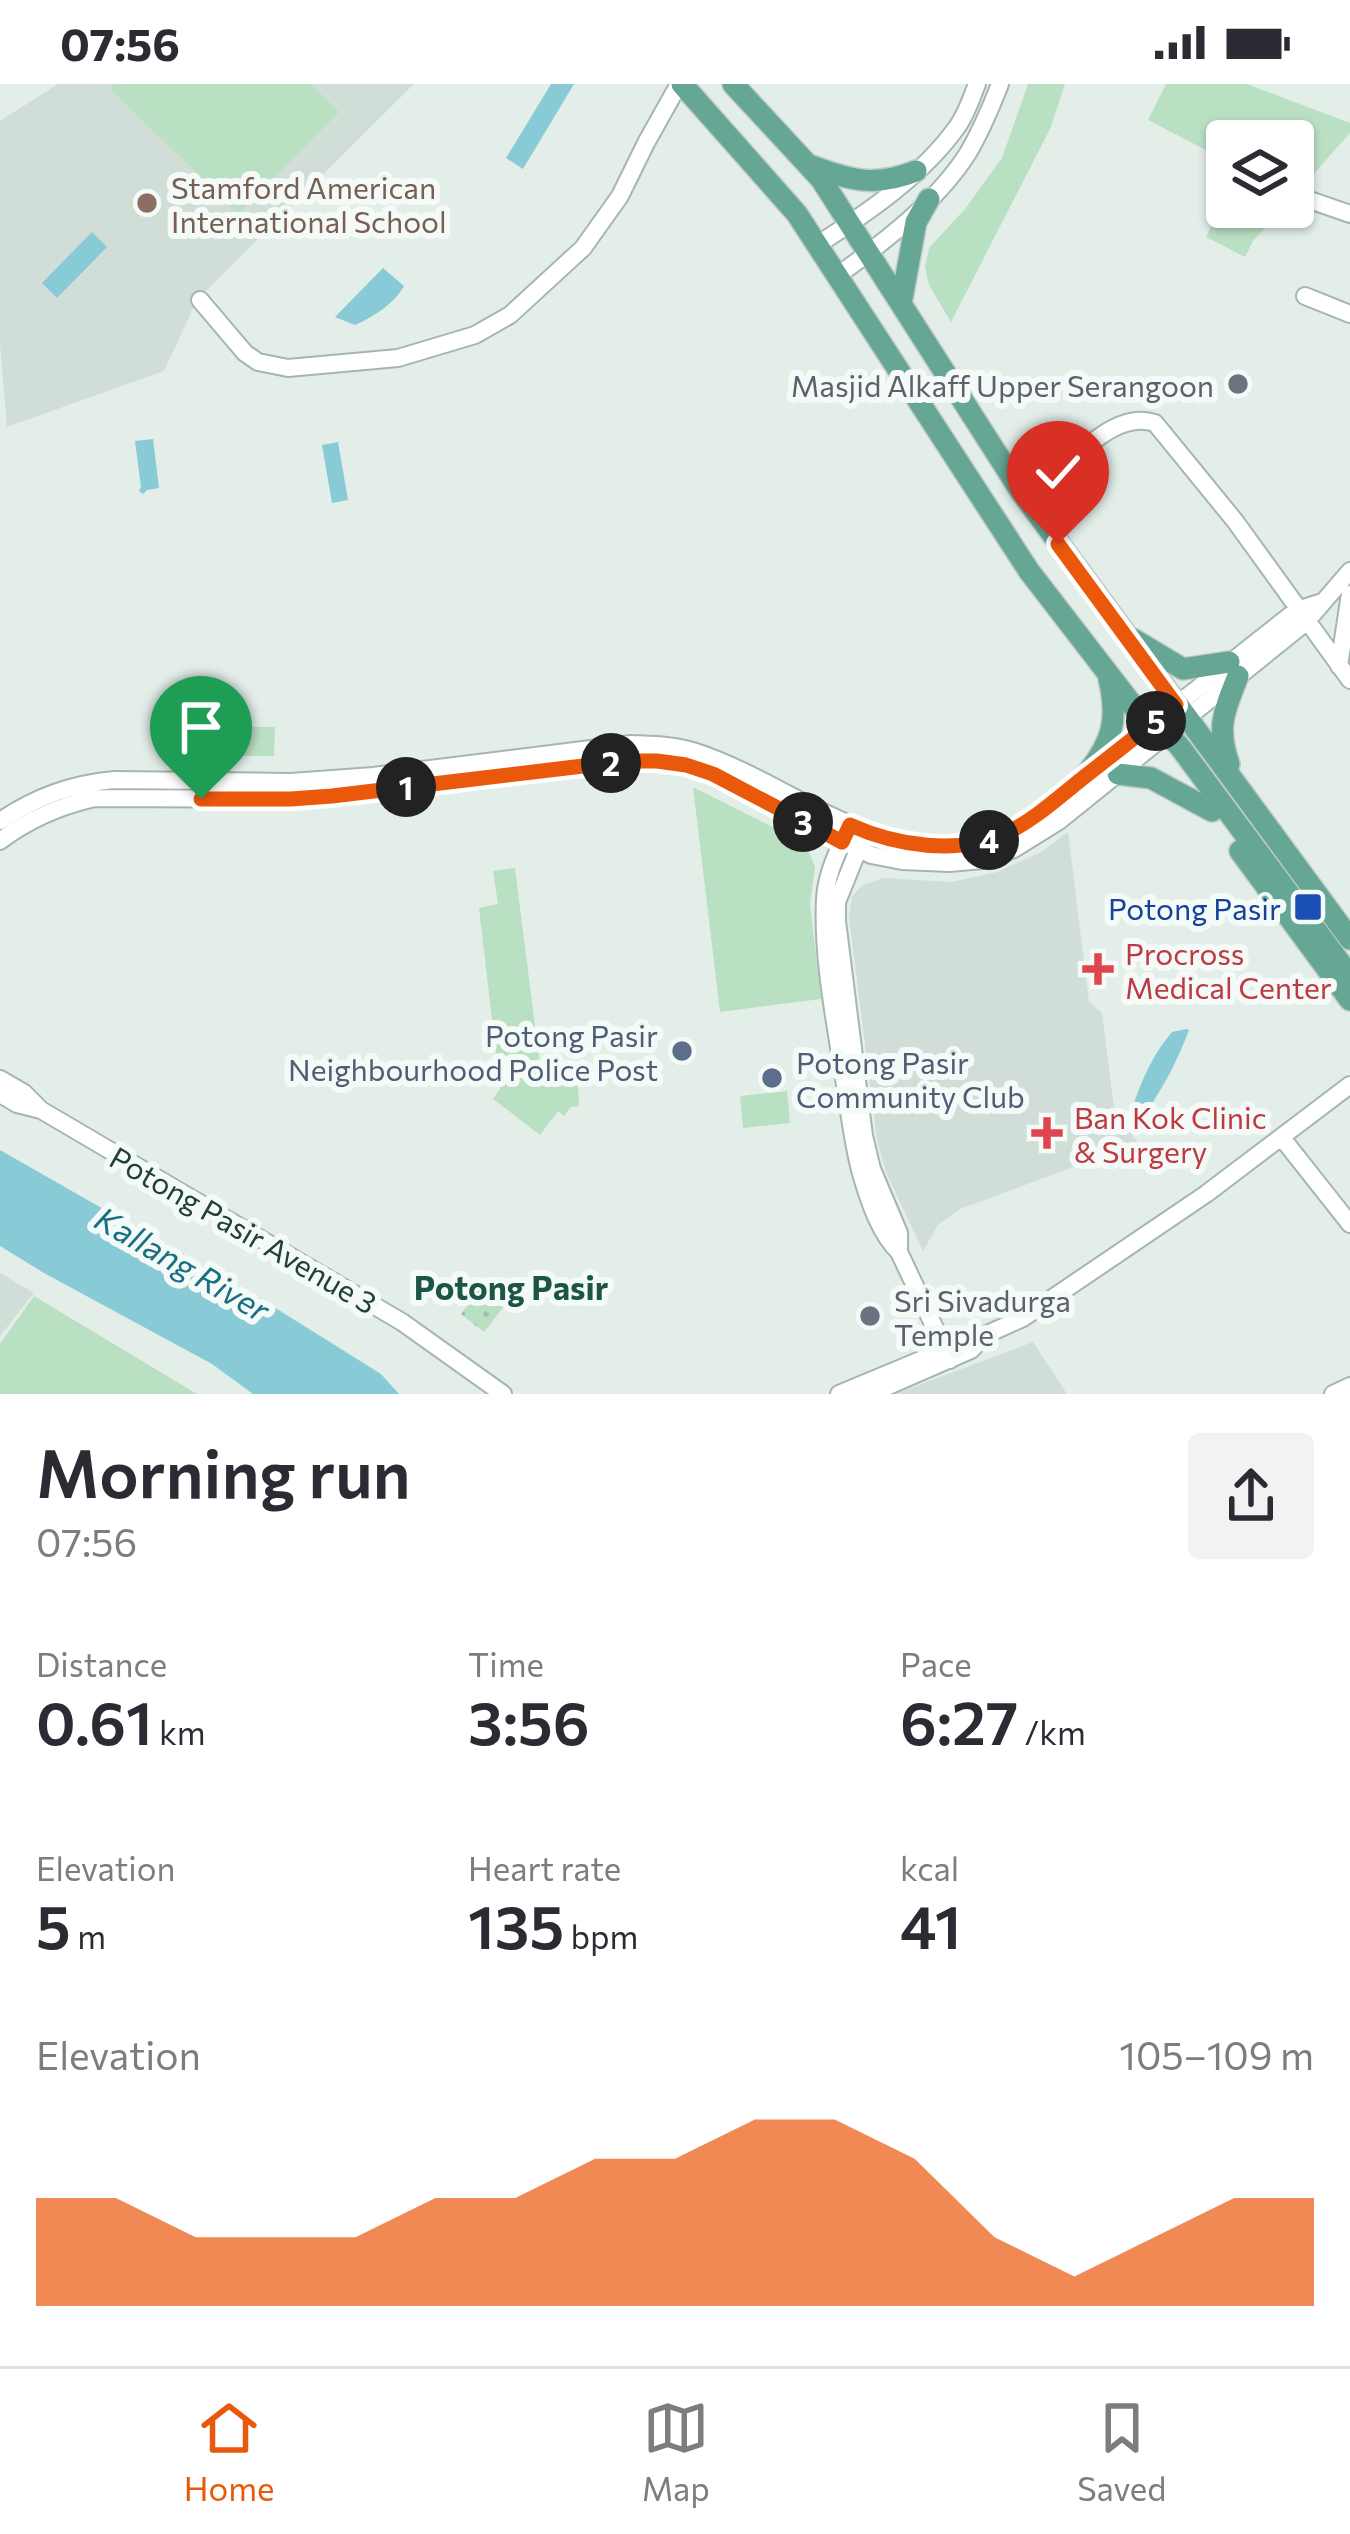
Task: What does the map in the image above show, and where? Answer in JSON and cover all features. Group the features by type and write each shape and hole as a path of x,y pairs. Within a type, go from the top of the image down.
{"main road":[{"path":"681,84 776,188 817,244 1029,571 1107,673 1238,787 1350,939"},
{"path":"733,84 813,171 850,223 1022,493 1127,637 1212,811 1350,1000"},
{"path":"776,188 800,205 816,204 821,197 813,171"},
{"path":"813,171 873,182 892,181 916,171"},
{"path":"901,304 916,222 929,199"},
{"path":"1127,637 1184,669 1233,669 1222,736 1238,787"},
{"path":"1085,776 1114,729 1107,673"},
{"path":"1168,724 1350,976"},
{"path":"1118,774 1151,778 1212,811"},
{"path":"1298,865 1350,924"}],"street":[{"path":"200,300 244,353 258,362 287,368 398,358 475,334 510,315 583,248 620,196 681,84"},
{"path":"817,244 939,150 960,123 977,84"},
{"path":"837,276 869,253 949,178 969,152 1000,84"},
{"path":"1314,202 1350,214"},
{"path":"1305,296 1350,314"},
{"path":"1067,463 1121,424 1136,419 1155,423 1234,521 1344,673"},
{"path":"0,841 40,815 94,798 291,799 657,761 713,774 850,846 902,862 983,860 1038,836 1118,774 1233,669 1325,601 1350,571"},
{"path":"1344,673 1350,594"},
{"path":"0,820 62,788 88,782 291,782 631,744 691,750 858,828 903,843 987,840 1023,824 1085,776 1168,724"},
{"path":"858,828 837,902 837,921 865,1136 872,1169 899,1233 899,1252 947,1353"},
{"name":"Potong Pasir Avenue 3","path":"0,1079 41,1110 402,1322 503,1394"},
{"path":"839,1394 923,1359 971,1350 985,1335 1058,1295 1282,1138 1350,1084"},
{"name":"Potong Pasir Avenue 3","path":"0,1094 41,1110"},
{"path":"1282,1138 1350,1224"},
{"path":"870,1394 947,1353"},
{"path":"1333,1394 1350,1386"}],"shaded area":[{"name":"Stamford American International School","path":"58,84 414,84 197,300 164,371 7,427 0,345 0,121"},
{"path":"1068,832 1089,1002 1102,1013 1114,1108 1138,1143 960,1209 938,1225 923,1251 886,1172 877,1140 849,917 852,897 861,886 883,878 951,882 997,872 1041,852"},
{"path":"0,1273 34,1293 0,1336"},
{"path":"1033,1342 1067,1394 895,1394"}],"green space":[{"path":"114,84 311,84 339,112 238,214 110,88"},
{"path":"1028,84 1065,84 1050,129 951,322 929,285 925,267 929,248 1002,158"},
{"path":"1166,84 1247,84 1350,123 1350,133 1314,173 1314,120 1206,120 1206,150 1148,120"},
{"path":"1210,228 1265,228 1245,257 1206,237"},
{"path":"230,727 275,727 274,756 230,756"},
{"path":"693,787 794,838 810,854 815,867 810,904 821,999 720,1012"},
{"path":"515,868 540,1065 577,1062 579,1106 571,1107 564,1116 558,1111 540,1135 493,1099 500,1089 479,908 498,904 493,871"},
{"path":"787,1091 790,1123 743,1128 740,1096"},
{"path":"489,1277 513,1295 484,1332 461,1314"},
{"path":"34,1296 197,1394 0,1394 0,1344"}],"water":[{"path":"551,84 574,84 523,169 506,158"},
{"path":"92,232 107,247 57,298 42,283"},
{"path":"383,268 404,286 395,298 355,325 335,317"},
{"path":"153,439 159,488 143,494 135,441"},
{"path":"338,442 348,500 332,503 322,445"},
{"path":"1186,1029 1173,1067 1139,1123 1131,1112 1147,1070 1172,1032"},
{"name":"Kallang River","path":"0,1150 261,1299 381,1374 399,1394 253,1394 212,1364 44,1273 0,1246"}],"place":[{"name":"Stamford American International School","path":"147,203"},
{"name":"Masjid Alkaff Upper Serangoon","path":"1238,384"},
{"name":"Potong Pasir","path":"1308,907"},
{"name":"Procross Medical Center","path":"1098,969"},
{"name":"Potong Pasir Neighbourhood Police Post","path":"682,1051"},
{"name":"Potong Pasir Community Club","path":"772,1078"},
{"name":"Ban Kok Clinic & Surgery","path":"1047,1133"},
{"name":"Sri Sivadurga Temple","path":"870,1316"}],"district":[{"name":"Potong Pasir","path":"511,1286"}],"route":[{"path":"201,799 332,796 657,761 713,774 842,842 850,825 903,843 987,840 1050,806 1176,705 1058,544"}]}
